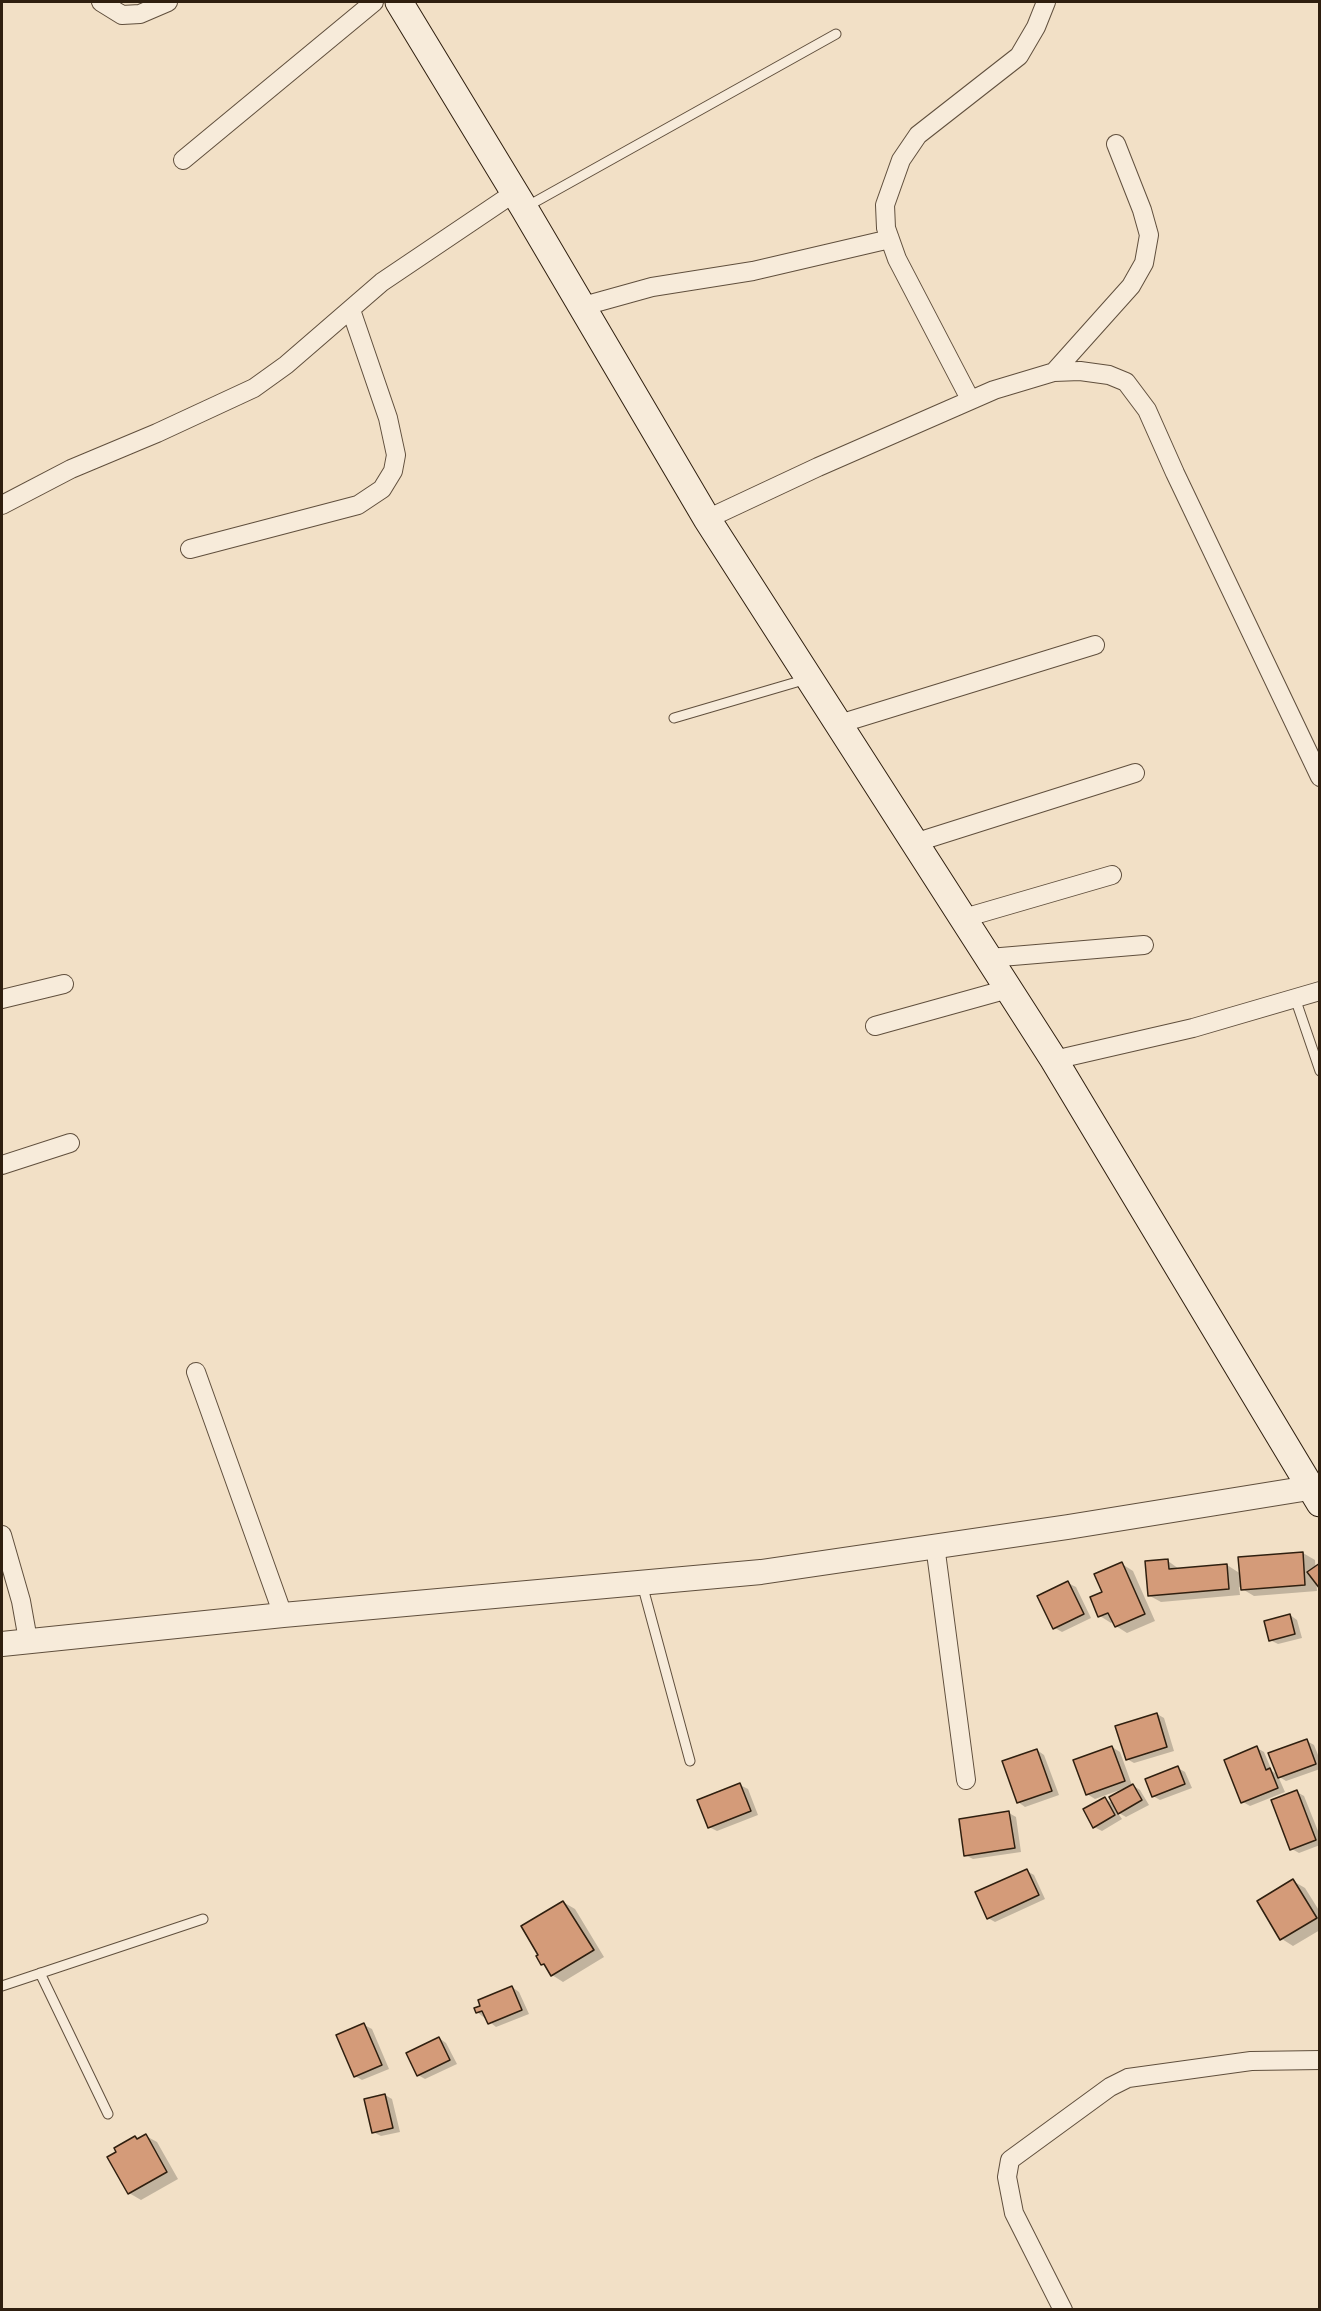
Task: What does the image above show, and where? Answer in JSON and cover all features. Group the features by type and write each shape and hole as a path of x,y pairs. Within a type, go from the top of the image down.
{"main road":[{"path":"399,2 707,519 1054,1060 1316,1491"}],"street":[{"path":"101,2 122,15 140,15 168,2"},
{"path":"183,160 374,2"},
{"path":"970,399 897,259 886,228 885,205 901,160 918,135 1019,56 1046,2"},
{"path":"1054,372 1131,286 1144,263 1149,235 1142,210 1116,144"},
{"path":"2,505 71,469 157,433 254,388 286,365 382,282 519,201"},
{"path":"580,307 652,287 753,271 890,239"},
{"path":"190,549 358,505 382,489 393,471 396,455 388,418 351,310"},
{"path":"707,519 970,399 1054,372 1080,371 1109,375 1126,382 1139,396 1147,410 1312,748 1320,777"},
{"path":"839,724 1095,645"},
{"path":"914,843 1135,773"},
{"path":"964,918 1112,874"},
{"path":"988,958 1144,945"},
{"path":"2,999 64,984"},
{"path":"875,1026 1008,989"},
{"path":"1054,1060 1193,1028 1320,991"},
{"path":"2,1165 70,1143"},
{"path":"196,1372 283,1615"},
{"path":"2,1644 283,1615 761,1572 1316,1491"},
{"path":"2,1535 21,1601 28,1640"},
{"path":"935,1545 966,1780"},
{"path":"1063,2310 1014,2213 1007,2177 1010,2160 1110,2087 1128,2078 1251,2061 1320,2060"}],"lane":[{"path":"519,201 836,34"},
{"path":"674,718 811,678"},
{"path":"1295,998 1320,1071"},
{"path":"642,1582 690,1761"},
{"path":"2,1986 203,1919"},
{"path":"40,1973 108,2114"}],"building":[{"path":"1303,1552 1305,1585 1241,1590 1238,1557"},
{"path":"1168,1559 1169,1569 1227,1564 1229,1589 1148,1596 1145,1561"},
{"path":"1122,1562 1145,1614 1115,1627 1108,1613 1098,1617 1090,1597 1102,1592 1094,1574"},
{"path":"1320,1563 1320,1589 1307,1572"},
{"path":"1068,1581 1084,1614 1053,1629 1037,1596"},
{"path":"1290,1614 1295,1634 1269,1641 1264,1621"},
{"path":"1157,1713 1167,1747 1126,1760 1115,1726"},
{"path":"1307,1739 1316,1764 1278,1778 1268,1753"},
{"path":"1112,1746 1125,1781 1086,1795 1073,1760"},
{"path":"1257,1746 1266,1770 1270,1768 1278,1788 1241,1803 1224,1760"},
{"path":"1037,1749 1052,1791 1017,1803 1002,1761"},
{"path":"1178,1766 1185,1784 1152,1797 1145,1779"},
{"path":"740,1783 751,1811 708,1828 697,1800"},
{"path":"1133,1784 1142,1800 1118,1814 1109,1797"},
{"path":"1297,1790 1316,1840 1290,1850 1271,1800"},
{"path":"1105,1797 1115,1815 1093,1828 1083,1809"},
{"path":"1009,1811 1015,1848 964,1856 959,1819"},
{"path":"1027,1869 1039,1895 987,1919 975,1892"},
{"path":"1293,1879 1317,1918 1280,1940 1257,1901"},
{"path":"563,1901 594,1950 551,1976 544,1964 541,1965 536,1956 538,1955 521,1926"},
{"path":"512,1986 522,2010 488,2024 482,2011 476,2013 474,2008 480,2006 478,2000"},
{"path":"364,2023 382,2065 354,2077 336,2035"},
{"path":"439,2037 450,2060 417,2076 406,2053"},
{"path":"385,2094 393,2128 372,2133 364,2099"},
{"path":"146,2134 167,2172 128,2194 107,2157 116,2152 114,2148 135,2136 137,2139"}]}
